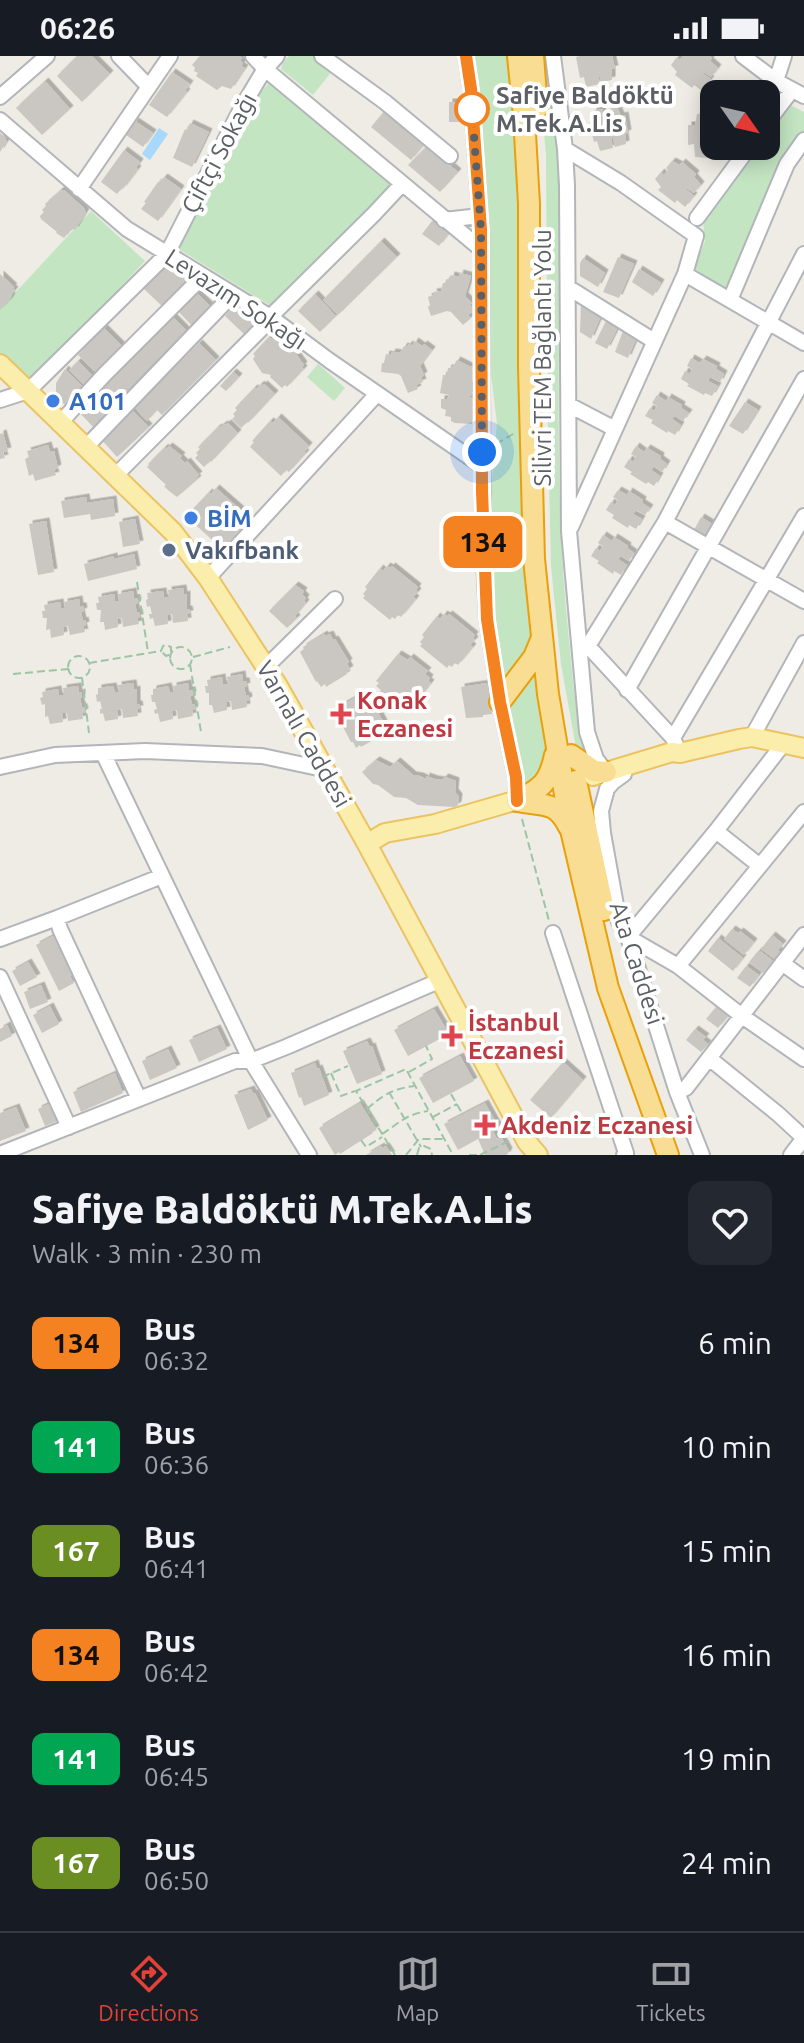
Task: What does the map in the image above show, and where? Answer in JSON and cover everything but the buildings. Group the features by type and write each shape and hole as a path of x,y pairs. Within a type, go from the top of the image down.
{"highway":[{"name":"Silivri TEM Bağlantı Yolu","path":"518,56 529,204 534,559 541,640 564,751"},
{"name":"Silivri TEM Bağlantı Yolu","path":"533,56 542,201 540,361 546,554 564,751"},
{"path":"500,702 534,657 541,640"},
{"path":"564,751 594,771 615,773"},
{"path":"564,751 618,976 678,1155"},
{"path":"517,801 545,783 564,751"},
{"path":"570,786 571,830 608,988 668,1155"},
{"path":"517,801 552,807 562,814 571,830"}],"main road":[{"name":"Varnalı Caddesi","path":"0,364 173,532 208,578 278,686 523,1134 538,1155"},
{"path":"367,844 385,833 435,824 615,773 672,752 676,746 752,737 804,748"}],"street":[{"path":"0,97 47,56"},
{"path":"119,56 149,87"},
{"path":"79,189 170,56"},
{"path":"253,56 481,249"},
{"name":"Çiftçi Sokağı","path":"28,391 167,254 242,107 265,69 277,56"},
{"path":"322,56 385,102 450,156"},
{"path":"466,56 480,216 487,619 516,777 517,801"},
{"path":"553,56 565,149 569,288 569,531 583,646 587,732 596,759 615,773"},
{"path":"743,56 775,80"},
{"path":"776,80 784,56"},
{"path":"780,83 798,93 780,110"},
{"name":"Levazım Sokağı","path":"0,120 127,229 271,317 377,394 482,459"},
{"path":"730,300 787,164 804,140"},
{"path":"565,149 621,183 696,236 685,274 569,531"},
{"path":"697,218 740,160"},
{"path":"115,476 402,184"},
{"path":"444,220 480,216"},
{"path":"583,646 665,522 804,254"},
{"path":"685,274 804,343"},
{"path":"59,424 203,276"},
{"path":"569,288 654,341"},
{"path":"86,447 233,294"},
{"path":"627,690 804,379"},
{"path":"0,400 28,391"},
{"path":"208,578 377,394"},
{"path":"569,405 615,429"},
{"path":"583,646 676,746 804,516"},
{"path":"665,522 804,601"},
{"path":"266,667 335,599"},
{"path":"752,737 804,643"},
{"path":"784,743 628,937 678,966 804,1059"},
{"path":"0,767 55,755 145,751 262,756 323,769"},
{"path":"103,753 251,1061 309,1155"},
{"name":"Ata Caddesi","path":"615,773 601,811 619,922 628,937 677,1092 702,1155"},
{"path":"678,966 804,812"},
{"path":"716,831 760,866"},
{"path":"0,939 162,876"},
{"path":"57,918 139,1099"},
{"path":"553,933 625,1154"},
{"path":"677,1092 686,1088 804,935"},
{"path":"782,963 804,979"},
{"path":"0,977 69,1127"},
{"path":"0,1154 235,1061 251,1061 441,980"},
{"path":"709,1058 804,1138 791,1155"}],"path":[{"path":"482,459 530,425"},
{"path":"137,582 149,653"},
{"path":"161,651 163,646 168,645 172,649 174,666 181,669 190,664"},
{"path":"161,651 166,656 183,647 192,657 190,664 201,732"},
{"path":"192,657 230,647"},
{"path":"89,663 161,651"},
{"path":"74,657 84,658 89,663 89,670 82,677 75,677 68,669 74,657"},
{"path":"13,674 68,669"},
{"path":"82,677 89,733"},
{"path":"517,801 553,933"},
{"path":"408,1073 432,1059 426,1046"},
{"path":"322,1077 348,1066"},
{"path":"331,1073 341,1096 406,1069 453,1155"},
{"path":"367,1110 389,1092 415,1086"},
{"path":"356,1091 395,1155"},
{"path":"389,1092 421,1147"},
{"path":"451,1094 463,1115"},
{"path":"432,1117 457,1104"},
{"path":"625,1154 638,1120 651,1109"},
{"path":"366,1147 404,1118 429,1111"},
{"path":"469,1155 479,1155 523,1134"},
{"path":"406,1155 418,1140 444,1139"},
{"path":"361,1140 370,1153"},
{"path":"417,1155 421,1147"},
{"path":"421,1147 429,1147 432,1155"}],"green space":[{"path":"289,56 314,56 332,71 313,95 281,69"},
{"path":"471,56 512,56 519,132 532,630 527,654 502,683 487,574 487,534 497,423 487,343 487,213 482,131"},
{"path":"537,56 547,56 561,188 561,538 574,688 582,736 591,766 577,753 561,664 551,566 546,155"},
{"path":"269,83 391,186 271,306 177,248 247,109"},
{"path":"788,104 804,112 804,131 778,170 726,291 694,268 705,241 703,221 748,160 780,160 780,115"},
{"path":"91,211 145,261 31,383 0,354 0,309"},
{"path":"318,364 345,388 334,401 307,377"},
{"path":"536,666 549,758 530,789 525,785 510,705"}],"water":[{"path":"159,128 168,134 150,160 142,154"}],"bus line":[{"name":"134","path":"466,56 481,230 482,491 487,619 516,777 517,801"}],"place":[{"name":"Safiye Baldöktü M.Tek.A.Lis","path":"472,109"},
{"name":"A101","path":"53,401"},
{"name":"BİM","path":"191,518"},
{"name":"Vakıfbank","path":"169,550"},
{"name":"Konak Eczanesi","path":"341,714"},
{"name":"İstanbul Eczanesi","path":"452,1036"},
{"name":"Akdeniz Eczanesi","path":"485,1125"}],"route":[{"path":"472,109 481,230 482,452"}]}
